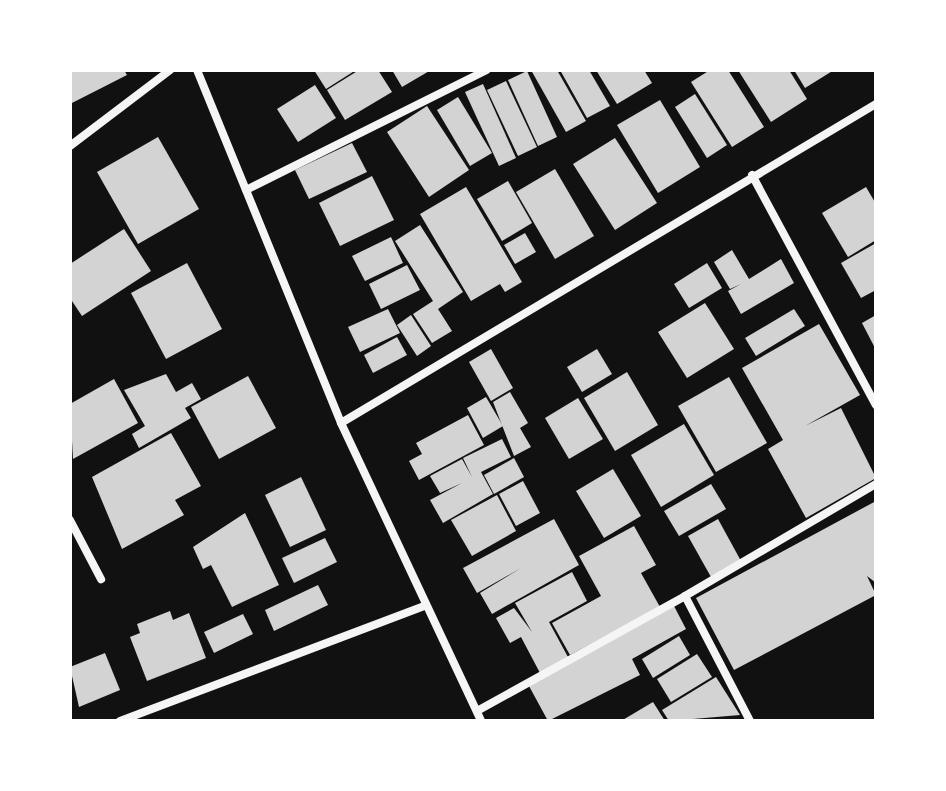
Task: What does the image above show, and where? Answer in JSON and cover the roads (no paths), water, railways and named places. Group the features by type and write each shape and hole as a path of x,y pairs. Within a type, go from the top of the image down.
{"street":[{"path":"70,146 170,70"},
{"path":"197,70 341,423 481,721"},
{"path":"246,190 487,70"},
{"path":"341,423 752,175 876,104"},
{"path":"752,175 876,405"},
{"path":"477,711 685,596 876,484"},
{"path":"70,520 101,579"},
{"path":"685,596 750,721"},
{"path":"120,721 425,606"}]}
